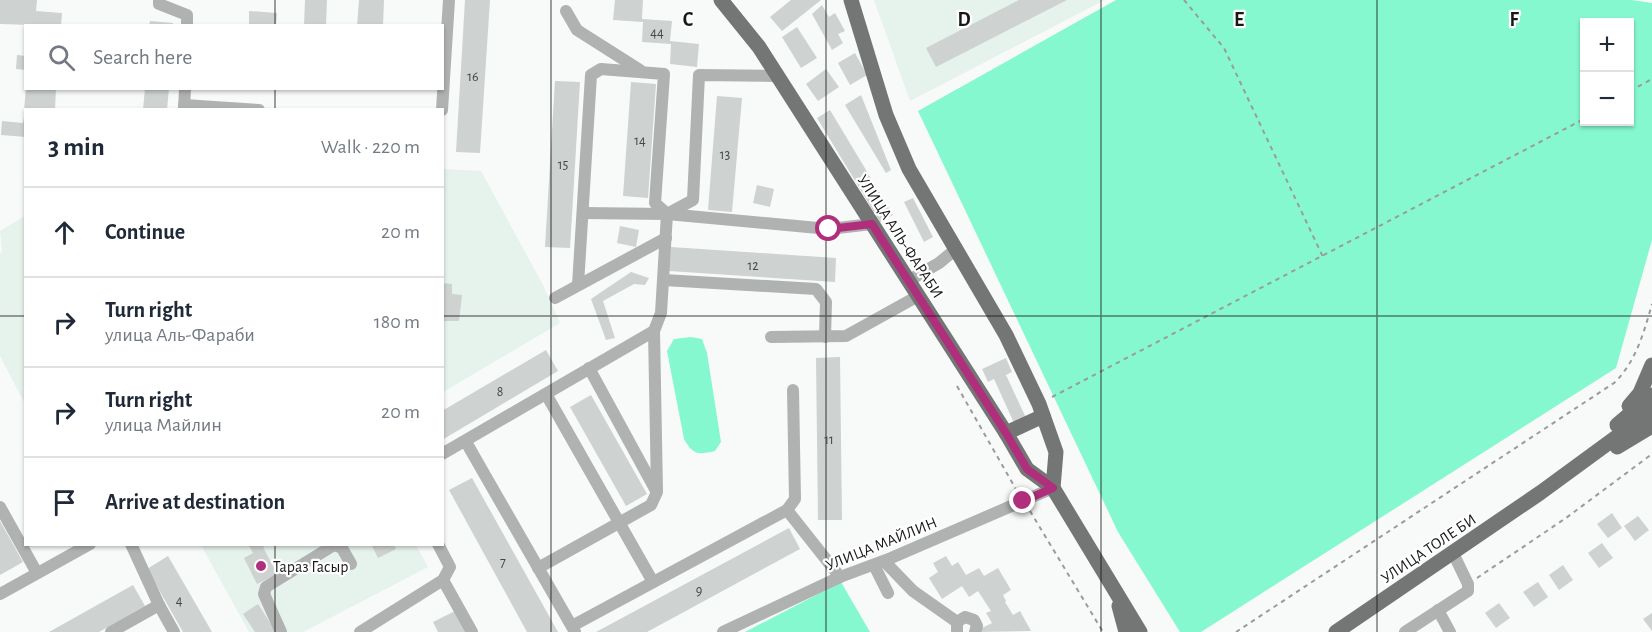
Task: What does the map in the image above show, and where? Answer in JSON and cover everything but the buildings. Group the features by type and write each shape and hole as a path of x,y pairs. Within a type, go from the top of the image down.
{"main road":[{"name":"УЛИЦА АЛЬ-ФАРАБИ","path":"721,0 759,47 1027,469 1053,488 1140,632"},
{"path":"853,1 886,115 904,158 1006,335 1041,410 1056,452 1053,488"},
{"path":"1605,436 1640,393 1652,365"},
{"name":"УЛИЦА ТОЛЕ БИ","path":"1540,493 1652,395"},
{"path":"1006,433 1041,410"},
{"name":"УЛИЦА ТОЛЕ БИ","path":"1336,632 1540,493 1652,411"},
{"path":"1540,493 1652,426"},
{"path":"1114,588 1126,632"},
{"path":"1114,588 1150,632"}],"street":[{"path":"159,0 159,4 187,15 187,24"},
{"path":"444,79 449,0"},
{"path":"567,11 577,30 644,72"},
{"path":"538,568 651,505 657,492 654,331 662,313 667,214 655,203 664,74 601,69 591,75 578,285"},
{"path":"667,214 693,200 699,75 777,76"},
{"path":"185,90 184,107 209,108"},
{"path":"442,108 443,90"},
{"path":"583,213 667,214 829,229 872,224"},
{"path":"555,298 666,238"},
{"path":"908,281 939,263 956,249"},
{"path":"664,280 816,289 826,302 825,336"},
{"path":"771,337 846,336 918,296"},
{"path":"444,453 654,331"},
{"path":"589,368 657,492"},
{"path":"466,442 573,629 653,582 787,510 795,499 793,390"},
{"path":"546,394 653,582"},
{"name":"УЛИЦА МАЙЛИН","path":"723,632 840,577 879,563 1053,488"},
{"path":"0,507 37,573"},
{"path":"787,510 840,577"},
{"path":"0,594 87,546"},
{"path":"132,546 159,606 174,632"},
{"path":"281,632 264,594 266,587 332,546"},
{"path":"337,546 342,548 351,564"},
{"path":"368,630 443,580 450,567 439,546"},
{"path":"1405,632 1468,591 1468,584 1453,553"},
{"path":"879,563 888,593"},
{"path":"879,563 957,627 962,618 971,618 976,623 975,632"},
{"path":"443,580 472,632"},
{"path":"111,632 159,606"},
{"path":"1438,610 1450,632"}],"path":[{"path":"1184,0 1224,48 1323,257"},
{"path":"1634,88 1652,79"},
{"path":"1041,410 1580,121"},
{"path":"1236,632 1614,383 1625,373 1643,335 1652,304"},
{"path":"1468,584 1566,518 1652,454"}],"shaded area":[{"path":"874,0 1105,0 910,101"},
{"path":"444,169 481,171 543,285 560,323 444,391"},
{"path":"24,217 24,402 0,356 0,254 2,251 0,231"},
{"path":"202,546 417,546 428,567 303,632 249,632"}],"green space":[{"path":"1116,0 1632,0 1652,3 1652,240 1616,368 1201,632 1180,632 1118,532 918,111"},
{"path":"691,337 702,339 707,353 721,442 715,451 704,453 693,451 684,439 667,351 674,339"},
{"path":"841,582 870,632 745,632"}],"place":[{"name":"Тараз Гасыр","path":"261,566"}],"route":[{"path":"829,229 872,224 1027,469 1053,488 1023,501"}]}
